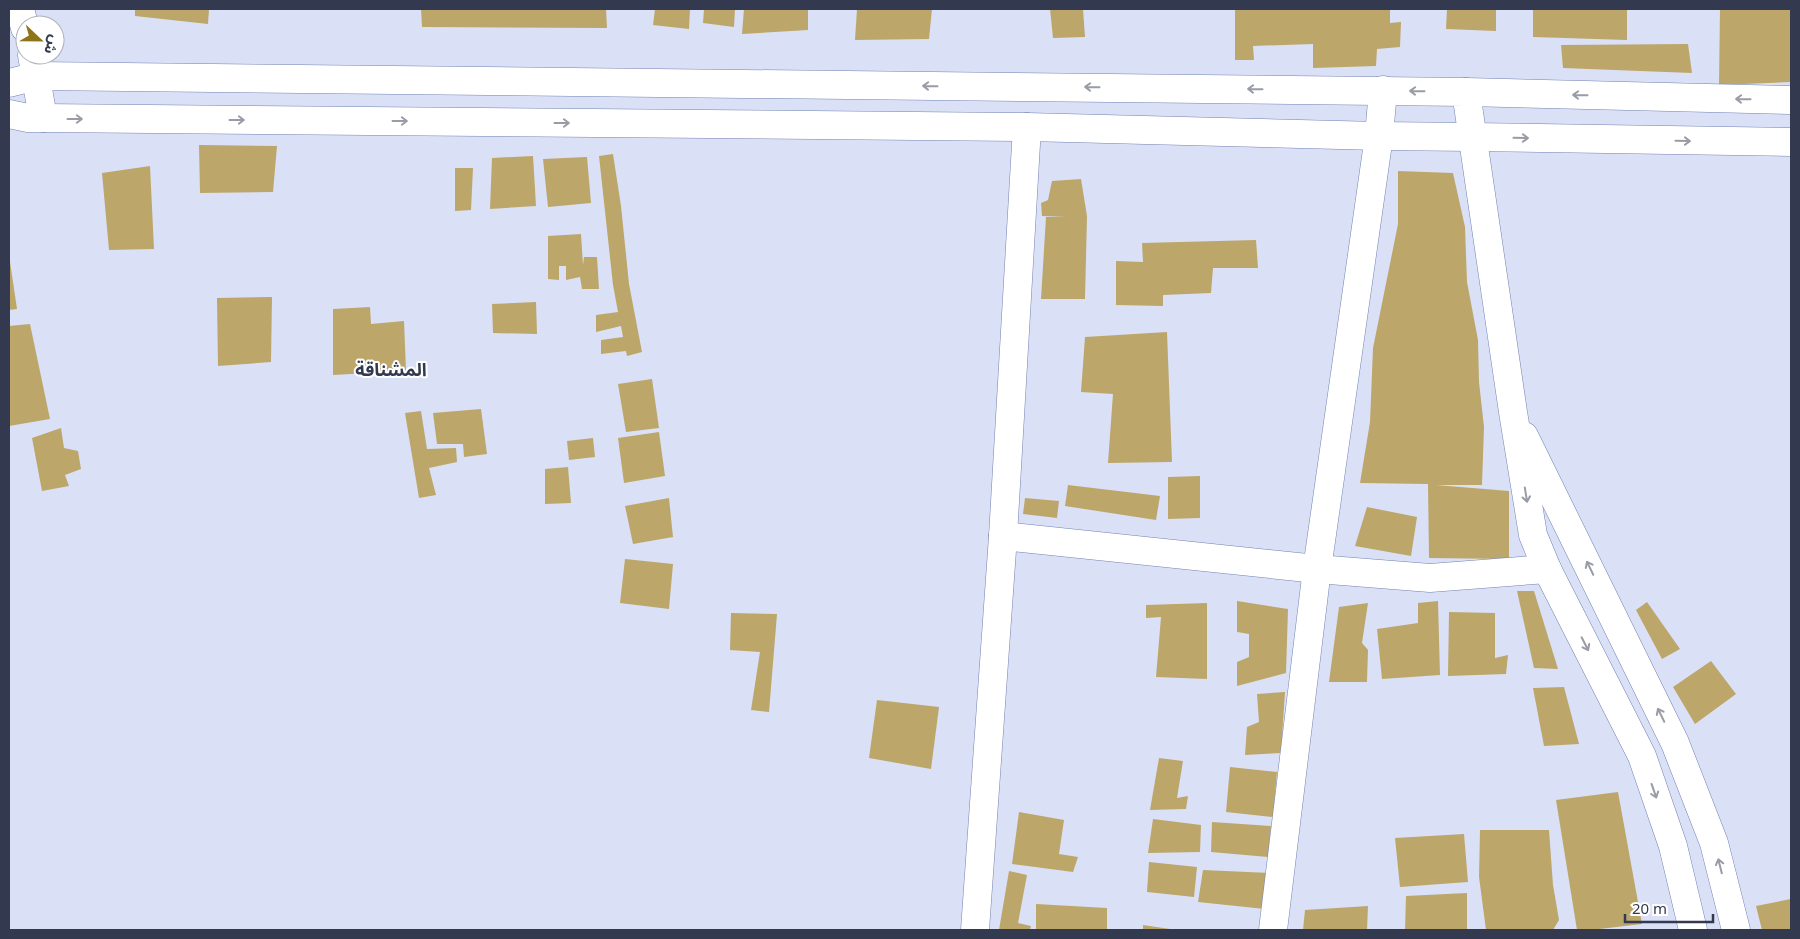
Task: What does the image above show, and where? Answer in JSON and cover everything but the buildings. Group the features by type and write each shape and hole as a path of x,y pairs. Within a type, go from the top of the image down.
{"main road":[{"path":"34,66 43,118"},
{"path":"9,83 34,66 1384,90 1791,100"},
{"path":"1273,930 1317,569 1384,90"},
{"path":"1466,92 1512,412 1532,535 1642,756 1673,846 1693,930"},
{"path":"9,114 28,118 1027,127 1378,136 1791,142"},
{"path":"975,930 1003,536 1027,127"},
{"path":"1512,412 1569,524 1675,743 1714,843 1736,930"},
{"path":"1003,536 1317,569 1430,578 1547,568"}],"district":[{"name":"المشناقة","path":"391,370"}]}
